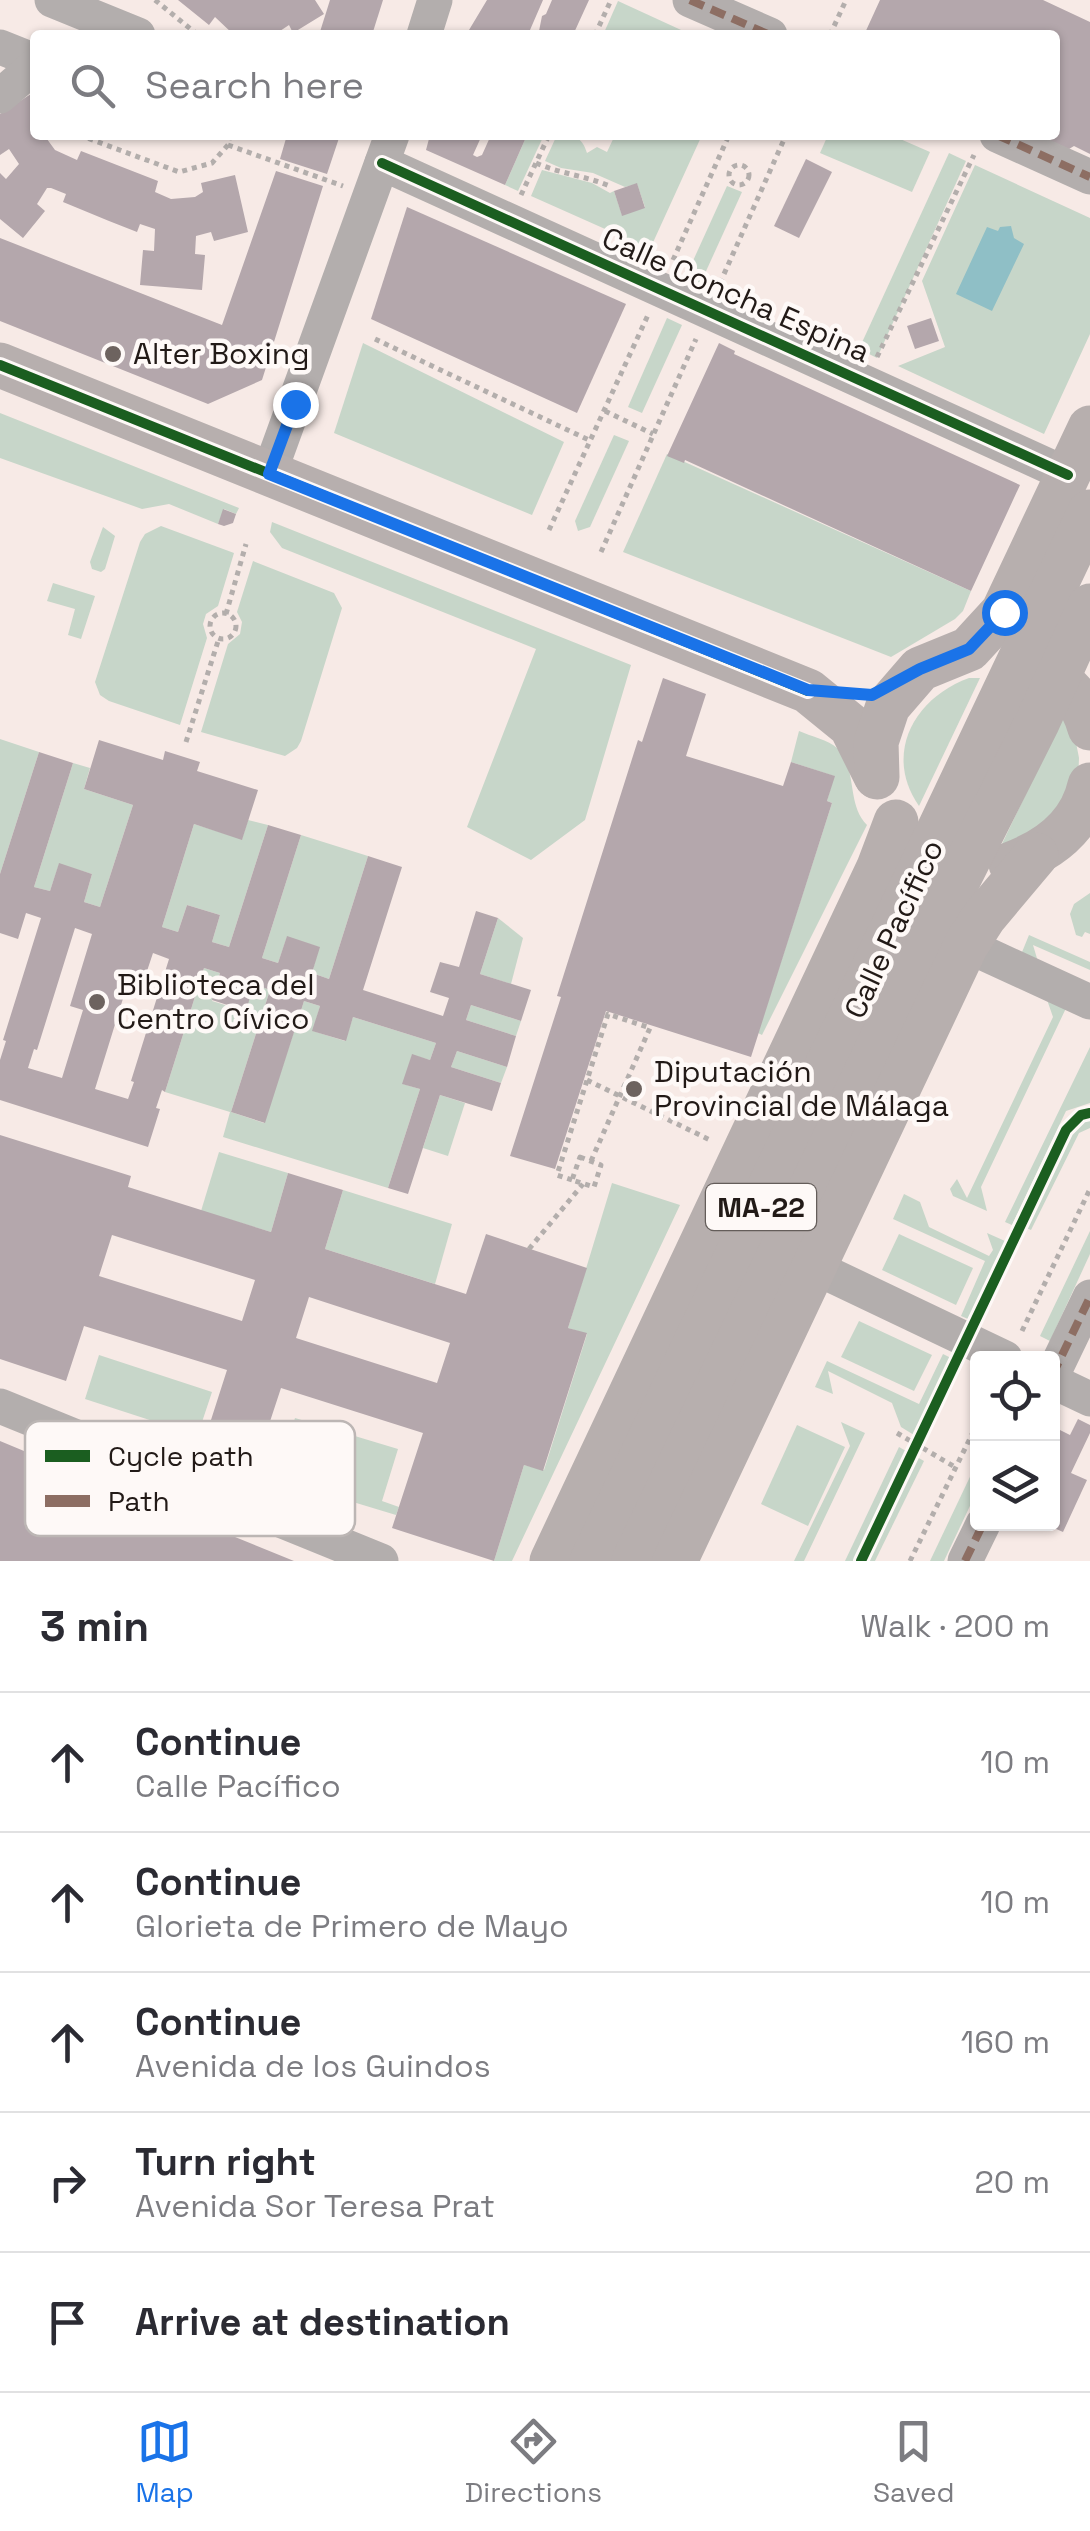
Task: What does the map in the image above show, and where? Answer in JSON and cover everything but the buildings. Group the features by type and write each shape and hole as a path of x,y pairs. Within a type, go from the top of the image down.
{"main road":[{"path":"0,365 808,690 872,695 969,649 1068,691"},
{"name":"Calle Pacífico","path":"1068,691 1079,493 1090,428"},
{"name":"Calle Pacífico","path":"969,649 1004,612 1079,493"},
{"name":"Calle Pacífico","path":"592,1561 947,860 1068,691 1090,606"},
{"path":"876,776 876,742 888,706 920,669"},
{"path":"808,690 850,726 896,822 947,860 1008,866 1036,855"},
{"path":"675,1561 966,945 1036,855 1079,817 1090,785"},
{"name":"Calle Pacífico","path":"552,1561 879,867 896,822"},
{"name":"Calle Pacífico","path":"634,1561 947,860"}],"street":[{"path":"52,0 126,30"},
{"path":"426,30 435,0"},
{"path":"690,0 759,30"},
{"path":"0,47 30,62"},
{"path":"0,96 30,69"},
{"path":"986,142 1090,177"},
{"path":"269,474 382,165"},
{"name":"Calle Concha Espina","path":"382,165 871,384 1079,493"},
{"path":"966,945 1090,1002"},
{"path":"816,1268 1011,1350"},
{"path":"1060,1361 1090,1297"},
{"path":"1060,1382 1090,1399"},
{"path":"0,1406 37,1421"},
{"path":"965,1561 980,1531"},
{"path":"320,1536 381,1561"}],"path":[{"path":"155,0 192,30"},
{"path":"598,30 611,0"},
{"path":"832,30 846,0"},
{"path":"93,140 179,172 212,164 229,140"},
{"path":"509,220 547,140"},
{"path":"871,384 878,355 986,142"},
{"path":"228,145 382,165"},
{"path":"536,164 562,174 590,177 612,187"},
{"path":"716,165 730,172"},
{"path":"737,165 745,166 749,170 748,180 739,186 734,184 730,172 737,165"},
{"path":"748,180 763,187"},
{"path":"375,338 591,441"},
{"path":"549,530 605,411 653,434"},
{"path":"226,614 246,544"},
{"path":"216,614 226,614 236,623 234,631 218,638 210,624 216,614"},
{"path":"186,742 218,638"},
{"path":"572,1180 580,1158 591,1161 602,1164 594,1187 583,1184 557,1175 608,1014 651,1027 591,1161"},
{"path":"587,1080 745,1153"},
{"path":"529,1248 583,1184"},
{"path":"1011,1350 1090,1189"},
{"path":"907,1461 923,1426"},
{"path":"897,1433 956,1467"},
{"path":"910,1561 970,1438"}],"green space":[{"path":"618,1 681,30 605,30"},
{"path":"525,140 542,140 518,191 505,185"},
{"path":"555,140 578,140 587,153 597,147 607,152 613,140 700,140 650,249 531,196 542,170 592,183 610,193 614,191 622,215 645,207 637,184 625,187 593,173 545,161"},
{"path":"826,140 902,140 930,152 912,192 820,153"},
{"path":"949,153 966,161 877,358 859,349"},
{"path":"975,165 1090,218 1090,334 1044,434 898,366 945,347 922,281"},
{"path":"727,186 742,192 697,291 682,285"},
{"path":"667,318 682,325 642,413 628,407"},
{"path":"363,343 564,442 532,515 334,433"},
{"path":"0,413 239,508 236,514 224,509 218,524 169,504 142,509 0,458"},
{"path":"614,435 629,441 590,527 578,531 575,521"},
{"path":"667,454 971,591 963,611 891,657 623,552"},
{"path":"272,522 631,665 585,820 531,860 467,827 536,649 282,548 270,532"},
{"path":"161,526 234,553 218,606 206,614 203,624 207,638 180,725 109,701 100,695 95,682 140,542 145,534"},
{"path":"103,527 115,536 101,572 92,569 90,562"},
{"path":"253,561 334,593 342,608 301,741 285,756 201,732 228,644 240,634 242,622 237,612"},
{"path":"53,583 95,596 81,639 68,635 75,609 47,601"},
{"path":"969,678 980,678 919,806 904,767 904,748 910,730 933,699"},
{"path":"1063,716 1074,732 1078,783 1053,827 1000,848"},
{"path":"799,731 829,743 843,756 856,807 867,825 762,1035 758,1033 832,803 827,801 834,776 791,762"},
{"path":"0,739 39,752 0,874"},
{"path":"73,763 90,768 84,789 133,805 100,907 84,902 92,874 59,864 50,891 34,887"},
{"path":"248,820 268,825 229,947 212,942 220,915 187,905 178,932 162,927 194,824 242,839"},
{"path":"301,835 368,856 329,979 312,973 319,947 287,937 278,963 262,958"},
{"path":"1090,893 1090,934 1085,932 1082,937 1076,935 1070,914 1074,904"},
{"path":"498,918 523,938 511,984 480,974"},
{"path":"1029,935 1090,962 1090,970 1033,945 1039,965 1020,957"},
{"path":"204,968 220,973 212,1001 245,1011 254,984 270,990 231,1112 264,1123 304,1001 320,1006 313,1031 345,1041 353,1017 436,1043 430,1060 412,1055 403,1084 420,1089 388,1188 223,1137 230,1112 165,1092"},
{"path":"1045,994 1068,1004 981,1187 987,1211 953,1196 950,1189 957,1179 967,1198 1053,1017"},
{"path":"471,1005 521,1021 516,1036 466,1020"},
{"path":"1090,1047 1090,1103 1066,1111 1012,1225 1005,1222"},
{"path":"457,1051 507,1067 501,1083 451,1067"},
{"path":"440,1095 465,1103 448,1156 423,1148"},
{"path":"1090,1120 1090,1128 1079,1133 1031,1230 1024,1227 1075,1126"},
{"path":"219,1152 288,1173 271,1232 201,1211"},
{"path":"612,1183 680,1205 512,1561 494,1561 524,1465 544,1470 587,1334 568,1328"},
{"path":"343,1190 452,1224 435,1284 325,1249"},
{"path":"904,1194 920,1202 929,1227 989,1256 993,1250 987,1233 1005,1241 968,1319 961,1316 985,1261 893,1219"},
{"path":"1090,1231 1090,1254 1050,1341 1040,1336"},
{"path":"899,1234 973,1268 956,1305 882,1270"},
{"path":"859,1321 932,1355 914,1391 841,1357"},
{"path":"943,1354 951,1358 914,1435 901,1427 892,1403 828,1371 833,1394 815,1387 827,1361 919,1404"},
{"path":"99,1355 212,1392 202,1421 153,1421 85,1399"},
{"path":"841,1422 865,1433 804,1561 794,1561 850,1446"},
{"path":"797,1425 845,1447 808,1526 761,1504"},
{"path":"355,1436 398,1449 382,1501 399,1507 396,1515 355,1503"},
{"path":"899,1447 906,1451 853,1561 845,1561"},
{"path":"917,1457 924,1461 875,1561 867,1561"},
{"path":"970,1477 970,1506 944,1561 930,1561"}],"water":[{"path":"1011,226 1014,238 1024,244 992,311 956,294 987,227 998,231 1000,227"}],"marked path":[{"path":"690,0 759,30"},
{"path":"1008,140 1090,177"},
{"path":"1060,1359 1090,1297"},
{"path":"965,1561 980,1531"}],"cycle path":[{"path":"382,163 1068,475"},
{"path":"0,365 808,691"},
{"path":"861,1561 1066,1130 1081,1115 1090,1113"}],"place":[{"name":"Alter Boxing","path":"113,354"},
{"name":"Biblioteca del Centro Cívico","path":"97,1002"},
{"name":"Diputación Provincial de Málaga","path":"634,1089"}],"route":[{"path":"295,404 269,474 808,690 872,695 969,649 1004,612"}]}
